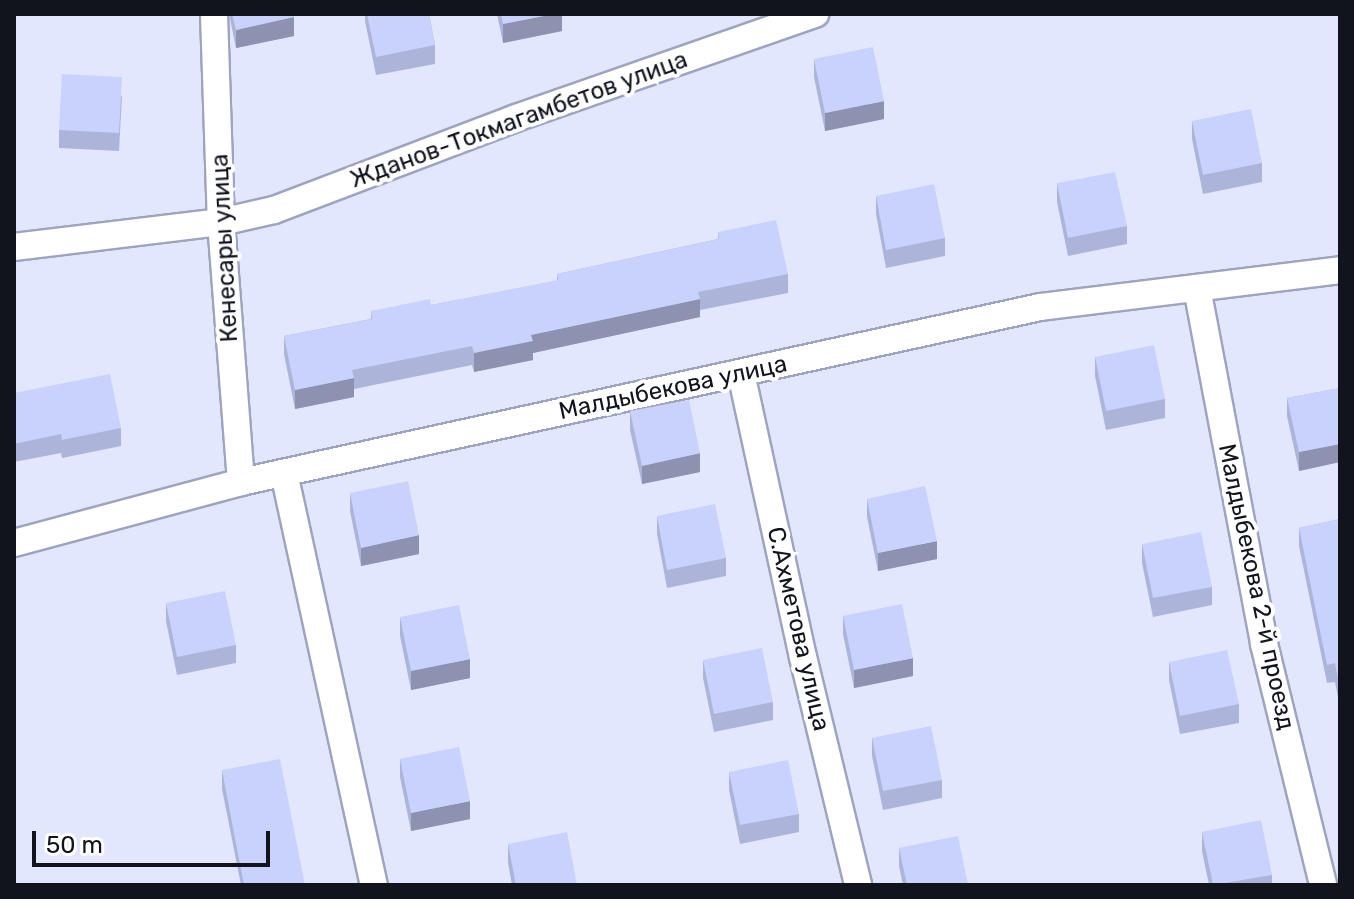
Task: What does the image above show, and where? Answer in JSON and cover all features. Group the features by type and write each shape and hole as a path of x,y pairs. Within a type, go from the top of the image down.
{"street":[{"name":"Кенесары улица","path":"214,14 221,222 241,482"},
{"name":"Жданов-Токмагамбетов улица","path":"14,247 221,222 274,210 516,118 815,14"},
{"name":"Малдыбекова улица","path":"14,543 241,482 1040,307 1340,270"},
{"name":"Малдыбекова 2-й проезд","path":"1197,288 1264,644 1323,885"},
{"name":"С.Ахметова улица","path":"741,373 803,657 858,885"},
{"path":"284,473 374,885"}],"building":[{"path":"232,14 294,14 294,17 236,30"},
{"path":"367,14 429,14 435,45 376,57"},
{"path":"501,14 554,14 503,24"},
{"path":"873,47 884,101 825,113 814,59"},
{"path":"62,74 122,77 119,133 59,130"},
{"path":"1251,109 1262,163 1203,175 1192,121"},
{"path":"1115,172 1127,226 1068,238 1057,183"},
{"path":"934,184 945,238 886,250 876,196"},
{"path":"776,220 788,274 698,292 700,299 531,335 533,341 474,353 472,346 352,370 354,378 295,390 284,336 372,319 371,311 430,299 431,305 558,280 557,274 719,239 718,232"},
{"path":"1154,345 1165,399 1106,411 1095,357"},
{"path":"110,374 121,428 62,440 61,434 14,444 14,393"},
{"path":"1340,388 1340,444 1299,452 1287,398"},
{"path":"689,400 700,453 642,466 630,411"},
{"path":"408,481 419,535 361,548 350,493"},
{"path":"925,486 937,541 878,553 867,499"},
{"path":"715,504 726,558 667,570 657,516"},
{"path":"1340,519 1340,689 1335,663 1327,665 1299,528"},
{"path":"1201,532 1212,587 1153,598 1142,544"},
{"path":"225,591 236,645 177,657 166,603"},
{"path":"902,604 913,658 854,670 843,616"},
{"path":"459,605 470,659 411,671 400,617"},
{"path":"762,648 773,702 714,714 703,660"},
{"path":"1227,650 1239,704 1180,716 1169,662"},
{"path":"931,726 942,780 883,791 872,738"},
{"path":"459,747 470,801 411,813 400,759"},
{"path":"280,759 305,885 244,885 222,770"},
{"path":"788,760 799,814 740,825 729,772"},
{"path":"1261,820 1272,875 1213,885 1202,832"},
{"path":"567,832 577,885 516,885 508,844"},
{"path":"958,836 968,885 907,885 899,848"}]}
